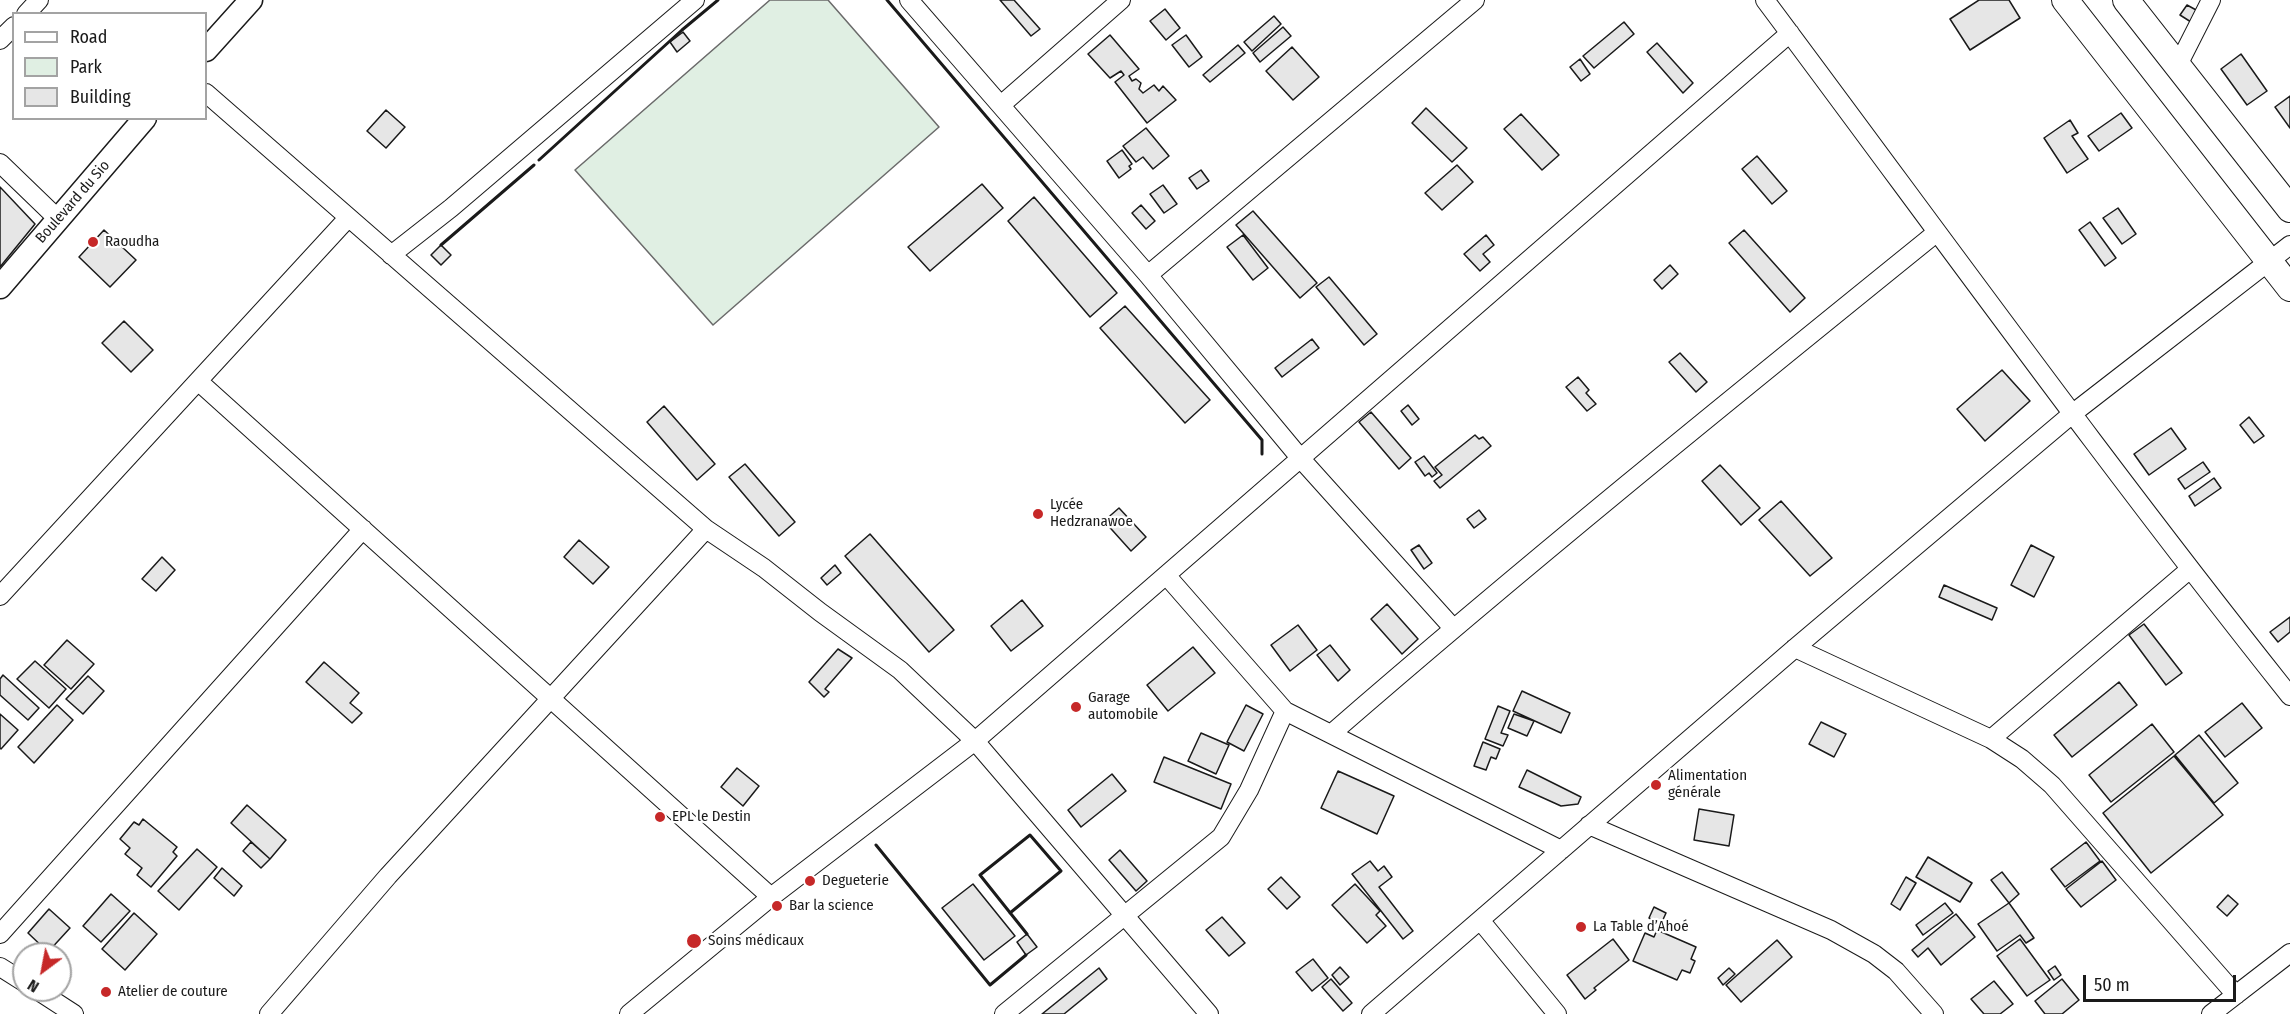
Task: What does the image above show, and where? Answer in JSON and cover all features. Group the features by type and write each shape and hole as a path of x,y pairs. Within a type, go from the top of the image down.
{"main road":[{"path":"2065,0 2290,288"},
{"path":"2126,0 2290,209"}],"street":[{"path":"28,12 39,0"},
{"path":"207,49 251,0"},
{"path":"391,255 451,208 695,0"},
{"path":"909,0 1148,275 1301,459 1453,628"},
{"path":"1001,105 1121,0"},
{"path":"1148,275 1475,0"},
{"path":"1765,0 1936,233 2189,570 2290,696"},
{"path":"2177,67 2211,0"},
{"path":"0,40 12,28"},
{"path":"629,1014 771,897 975,741 1790,33"},
{"path":"207,94 706,529 764,568 900,670 975,741 1209,1014"},
{"name":"Boulevard du Sio","path":"0,286 143,120"},
{"path":"0,163 58,219"},
{"path":"0,596 348,218"},
{"path":"1331,734 1453,628 1650,464 1936,233"},
{"path":"1371,1014 1795,648 2072,414 2290,244"},
{"path":"198,381 771,897"},
{"path":"0,934 363,529"},
{"path":"269,1014 388,876 706,529"},
{"path":"1991,739 2189,570"},
{"path":"1166,575 1285,711 1561,850"},
{"path":"1795,648 1991,739 2022,759 2052,785 2236,995"},
{"path":"1004,1014 1221,837 1249,790 1285,711"},
{"path":"1589,825 1831,930 1874,954 1896,971 1934,1014"},
{"path":"1480,920 1557,1014"},
{"path":"2211,1014 2290,953"},
{"path":"56,1002 74,1014"}],"green space":[{"path":"770,0 828,0 939,127 713,325 575,170"}],"building":[{"path":"1000,0 1014,0 1040,29 1031,36"},
{"path":"1979,0 2009,0 2020,18 1970,50 1950,19"},
{"path":"2187,5 2198,11 2191,22 2180,15"},
{"path":"1165,9 1180,28 1166,40 1150,21"},
{"path":"1274,16 1281,24 1252,51 1244,42"},
{"path":"1624,22 1634,34 1594,68 1583,56"},
{"path":"1283,27 1291,36 1260,62 1253,53"},
{"path":"683,32 690,41 677,52 670,42"},
{"path":"1110,35 1139,69 1129,76 1132,81 1136,79 1141,83 1139,89 1143,93 1154,85 1159,91 1163,86 1176,100 1147,123 1115,82 1124,75 1121,71 1110,78 1088,54"},
{"path":"1186,35 1202,57 1189,67 1172,45"},
{"path":"1657,43 1693,83 1683,93 1647,52"},
{"path":"1238,45 1245,53 1210,82 1203,75"},
{"path":"1292,47 1319,77 1293,100 1266,71"},
{"path":"2241,54 2267,91 2247,105 2221,69"},
{"path":"1580,59 1590,74 1581,81 1570,67"},
{"path":"2290,96 2290,128 2275,107"},
{"path":"1426,108 1467,148 1452,162 1412,123"},
{"path":"386,110 405,127 386,148 367,131"},
{"path":"2121,113 2132,128 2099,151 2088,136"},
{"path":"1521,114 1559,155 1542,170 1504,129"},
{"path":"2070,120 2078,133 2072,136 2088,159 2067,173 2044,138"},
{"path":"1146,128 1169,156 1153,169 1143,157 1136,162 1123,146"},
{"path":"1122,150 1132,164 1129,166 1131,169 1119,178 1107,161"},
{"path":"1757,156 1787,191 1772,204 1742,169"},
{"path":"1457,165 1473,182 1442,210 1425,193"},
{"path":"1201,170 1209,181 1197,189 1189,178"},
{"path":"982,184 1003,208 930,271 908,247"},
{"path":"1163,185 1177,204 1164,213 1150,194"},
{"path":"0,187 35,224 0,267"},
{"path":"1034,197 1117,293 1090,317 1008,221"},
{"path":"1141,205 1155,221 1146,229 1132,213"},
{"path":"2118,208 2136,234 2122,244 2103,218"},
{"path":"1253,211 1317,283 1300,298 1236,225"},
{"path":"2090,222 2116,258 2105,266 2079,230"},
{"path":"104,230 136,260 110,287 79,257"},
{"path":"1744,230 1805,298 1790,312 1729,243"},
{"path":"1243,235 1268,268 1253,280 1227,247"},
{"path":"1486,235 1494,245 1483,254 1490,262 1480,271 1464,254"},
{"path":"441,245 451,255 441,265 431,255"},
{"path":"1670,265 1678,274 1662,289 1654,280"},
{"path":"1329,277 1377,334 1364,345 1316,287"},
{"path":"1125,306 1210,400 1185,423 1100,328"},
{"path":"124,321 153,350 131,372 102,343"},
{"path":"1312,339 1319,348 1282,377 1275,368"},
{"path":"1680,353 1707,382 1696,392 1669,362"},
{"path":"2002,370 2030,401 1985,441 1957,409"},
{"path":"1578,377 1589,390 1586,393 1596,404 1587,411 1566,387"},
{"path":"1408,405 1419,419 1412,425 1401,411"},
{"path":"664,406 715,464 697,480 647,422"},
{"path":"1371,412 1411,458 1399,469 1359,422"},
{"path":"2249,417 2264,436 2254,443 2240,425"},
{"path":"2171,428 2186,449 2149,475 2134,454"},
{"path":"1475,435 1479,439 1483,437 1491,446 1440,488 1434,481 1442,475 1435,467"},
{"path":"1424,456 1437,473 1432,477 1429,473 1425,476 1415,462"},
{"path":"2203,462 2210,472 2185,489 2178,479"},
{"path":"745,464 795,522 779,536 729,477"},
{"path":"1720,465 1760,508 1741,525 1702,481"},
{"path":"2214,478 2221,488 2195,506 2189,496"},
{"path":"1781,501 1832,558 1810,576 1759,520"},
{"path":"1119,508 1146,537 1131,551 1104,521"},
{"path":"1479,510 1486,519 1474,528 1467,519"},
{"path":"870,534 954,630 929,652 845,556"},
{"path":"579,540 609,567 593,584 564,557"},
{"path":"1419,545 1432,563 1424,569 1411,550"},
{"path":"2031,545 2054,557 2034,597 2011,585"},
{"path":"162,557 175,570 156,591 142,579"},
{"path":"835,565 841,573 827,585 821,578"},
{"path":"1944,585 1997,608 1992,620 1939,597"},
{"path":"1022,600 1043,626 1011,651 991,626"},
{"path":"1387,604 1418,639 1402,654 1371,619"},
{"path":"2290,617 2290,632 2278,642 2270,632"},
{"path":"2144,624 2182,673 2166,685 2129,635"},
{"path":"1298,625 1317,650 1290,671 1271,645"},
{"path":"67,640 94,664 71,689 44,665"},
{"path":"1330,645 1350,670 1338,681 1317,655"},
{"path":"1193,647 1215,673 1168,711 1147,685"},
{"path":"838,649 852,658 825,689 829,692 824,697 809,682"},
{"path":"35,661 66,689 49,708 17,679"},
{"path":"324,662 359,693 350,703 362,713 352,723 306,682"},
{"path":"3,675 39,708 28,720 0,695 0,679"},
{"path":"88,676 104,691 83,714 66,699"},
{"path":"2119,682 2137,705 2072,757 2054,735"},
{"path":"1522,691 1570,713 1561,733 1513,711"},
{"path":"2242,703 2262,728 2225,757 2205,732"},
{"path":"57,705 73,720 34,763 18,747"},
{"path":"1246,705 1263,714 1244,751 1227,742"},
{"path":"1498,706 1510,711 1501,733 1508,735 1503,746 1485,739"},
{"path":"0,714 18,730 1,749 0,748"},
{"path":"1514,714 1534,721 1527,736 1508,728"},
{"path":"1821,722 1846,734 1834,757 1809,744"},
{"path":"2152,724 2174,752 2111,802 2089,775"},
{"path":"1201,733 1229,745 1216,774 1188,761"},
{"path":"2199,735 2238,783 2214,803 2175,755"},
{"path":"1483,742 1500,749 1496,759 1491,757 1486,770 1474,766"},
{"path":"2174,756 2223,815 2151,873 2103,813"},
{"path":"1164,757 1231,784 1221,809 1154,782"},
{"path":"737,768 759,786 743,806 721,787"},
{"path":"1527,770 1581,797 1578,804 1561,806 1519,787"},
{"path":"1338,771 1394,796 1377,834 1321,808"},
{"path":"1112,774 1126,791 1081,827 1068,810"},
{"path":"247,805 286,840 270,859 231,823"},
{"path":"1699,809 1734,815 1729,846 1694,840"},
{"path":"143,819 177,847 173,852 177,856 151,887 137,875 142,868 125,854 130,848 120,839 134,822 139,825"},
{"path":"251,842 270,859 261,868 243,851"},
{"path":"2086,842 2100,861 2065,887 2051,869"},
{"path":"197,849 217,867 179,910 158,891"},
{"path":"1120,850 1147,881 1136,891 1109,860"},
{"path":"1928,857 1972,883 1960,902 1916,877"},
{"path":"1370,861 1378,871 1384,866 1392,877 1379,887 1413,931 1403,939 1352,874"},
{"path":"2102,861 2116,880 2081,907 2066,889"},
{"path":"222,868 242,886 234,896 214,878"},
{"path":"2002,872 2019,894 2009,903 1991,880"},
{"path":"1281,877 1300,897 1287,909 1268,889"},
{"path":"1906,877 1916,883 1900,910 1891,904"},
{"path":"973,884 1015,936 984,960 942,908"},
{"path":"1355,884 1380,911 1376,915 1386,926 1367,943 1332,905"},
{"path":"111,894 130,911 101,942 83,926"},
{"path":"2228,895 2238,904 2227,916 2217,907"},
{"path":"1945,903 1953,913 1923,935 1916,925"},
{"path":"2009,903 2034,938 2026,943 2020,935 1997,951 1978,924"},
{"path":"1654,907 1666,913 1661,924 1649,918"},
{"path":"49,909 70,928 57,942 37,942 28,933"},
{"path":"134,913 157,934 125,970 102,949"},
{"path":"1956,914 1975,937 1941,965 1928,948 1918,957 1912,950"},
{"path":"1222,917 1245,943 1229,956 1206,930"},
{"path":"1657,930 1696,947 1691,959 1695,961 1690,973 1682,970 1677,980 1633,961 1645,933 1654,937"},
{"path":"1027,934 1037,947 1026,955 1017,942"},
{"path":"1613,939 1629,960 1594,988 1596,990 1585,999 1567,975"},
{"path":"2020,939 2050,980 2027,996 1997,956"},
{"path":"1777,940 1792,957 1741,1002 1726,985"},
{"path":"1313,959 1328,978 1312,991 1296,972"},
{"path":"2055,966 2061,975 2054,980 2048,971"},
{"path":"1340,967 1349,977 1340,985 1332,975"},
{"path":"1099,968 1107,979 1064,1014 1042,1014"},
{"path":"1729,968 1735,974 1723,985 1718,978"},
{"path":"1331,979 1352,1003 1343,1011 1322,987"},
{"path":"2062,979 2079,1000 2062,1014 2045,1014 2035,1001"},
{"path":"1994,981 2013,1004 2000,1014 1984,1014 1971,999"}],"wall":[{"path":"539,160 718,0"},
{"path":"887,0 1262,440 1262,454"},
{"path":"441,245 534,165"},
{"path":"1010,913 1061,871 1030,835 980,875 1027,934"},
{"path":"876,845 990,985 1026,955"}],"place":[{"name":"Raoudha","path":"93,242"},
{"name":"Lycée Hedzranawoe","path":"1038,514"},
{"name":"Garage automobile","path":"1076,707"},
{"name":"Alimentation générale","path":"1656,785"},
{"name":"EPL le Destin","path":"660,817"},
{"name":"Degueterie","path":"810,881"},
{"name":"Bar la science","path":"777,906"},
{"name":"La Table d’Ahoé","path":"1581,927"},
{"name":"Soins médicaux","path":"694,941"},
{"name":"Atelier de couture","path":"106,992"}]}
